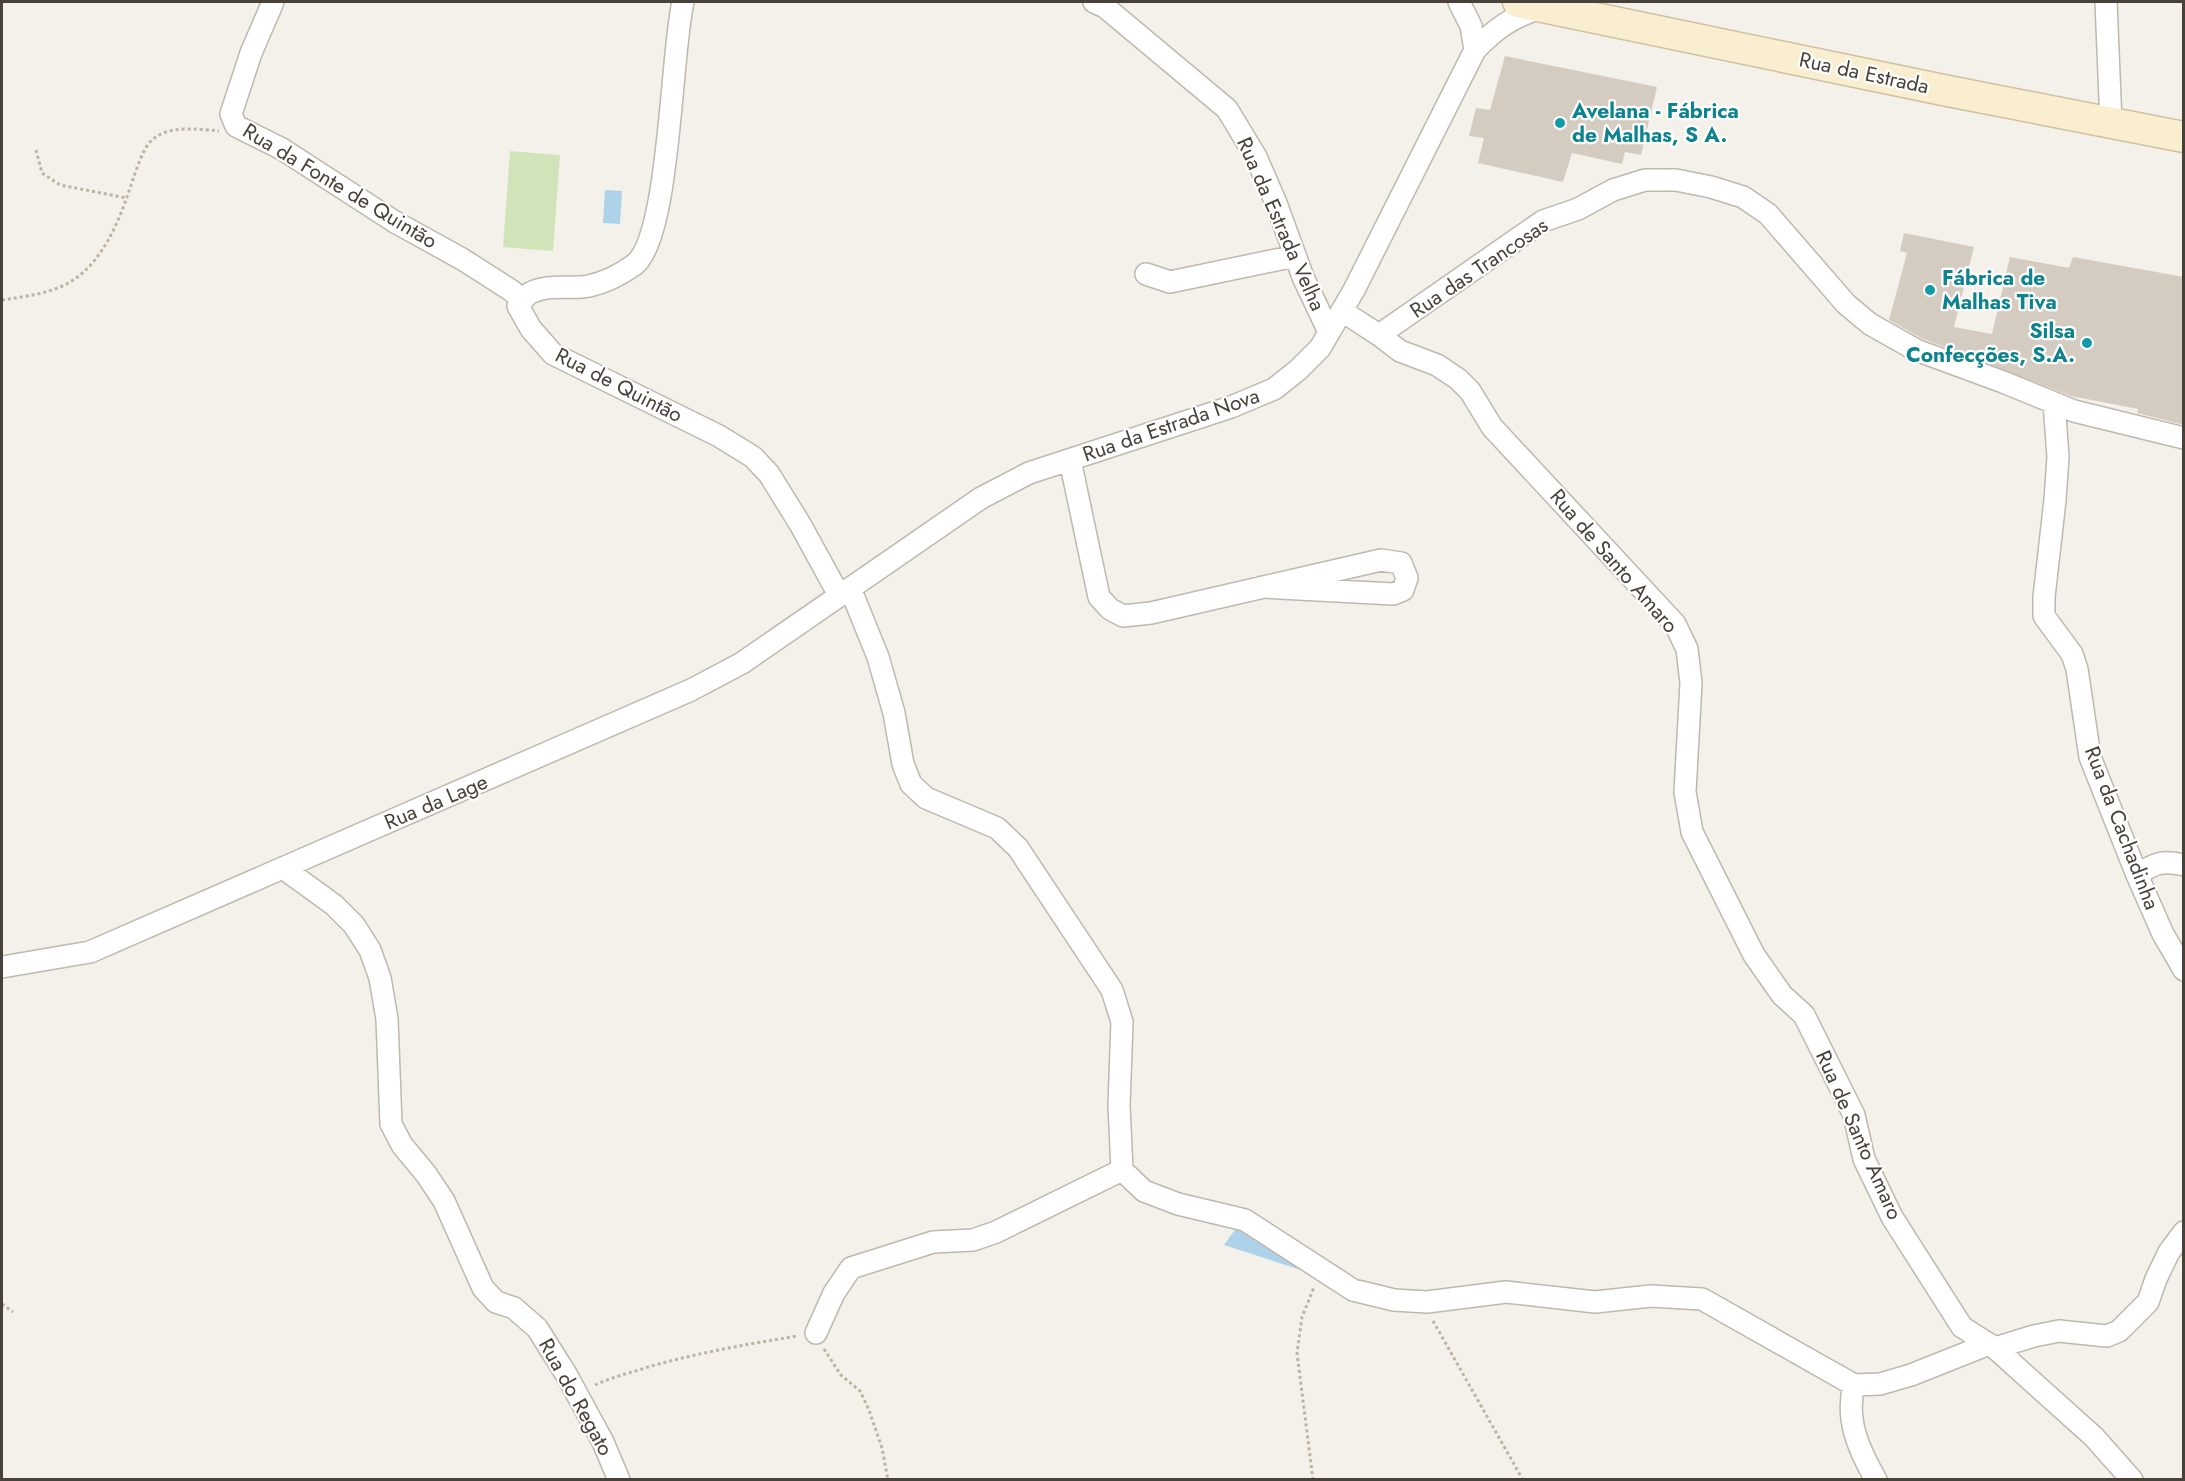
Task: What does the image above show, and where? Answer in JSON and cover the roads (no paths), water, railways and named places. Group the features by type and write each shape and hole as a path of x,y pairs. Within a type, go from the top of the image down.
{"main road":[{"name":"Rua da Estrada","path":"1533,3 2184,137"}],"street":[{"name":"Rua da Fonte de Quintão","path":"273,2 251,53 231,114 236,126 282,149 395,222 462,259 512,291 522,302"},
{"path":"522,302 530,293 554,286 588,286 614,278 638,262 653,234 663,181 683,2"},
{"name":"Rua da Estrada Velha","path":"1094,2 1105,7 1227,109 1256,157 1295,256 1329,332"},
{"path":"1459,2 1471,26 1475,50"},
{"path":"2106,2 2111,123"},
{"name":"Rua da Estrada Nova","path":"845,592 981,498 1029,474 1231,407 1274,388 1306,363 1320,348 1342,311 1475,50 1494,30 1533,3"},
{"name":"Rua das Trancosas","path":"1379,335 1543,221 1578,209 1624,186 1646,180 1676,180 1711,187 1743,197 1768,214 1846,304 1870,324 1916,350 2074,411 2184,438"},
{"path":"1146,274 1170,282 1295,256"},
{"name":"Rua de Quintão","path":"522,302 518,306 531,329 553,354 719,436 753,457 769,474 845,592"},
{"name":"Rua de Santo Amaro","path":"1342,311 1400,351 1437,365 1458,379 1470,391 1492,426 1675,624 1687,649 1691,684 1685,792 1692,832 1754,955 1782,996 1804,1015 1854,1115 1864,1160 1892,1216 1962,1327 1992,1346 2094,1437 2132,1479"},
{"name":"Rua da Cachadinha","path":"2054,403 2058,457 2044,616 2072,654 2077,669 2090,757 2163,934 2184,970"},
{"path":"1070,460 1099,597 1110,609 1123,616 1151,613 1262,587 1381,560 1401,563 1407,578 1403,590 1393,594 1262,587"},
{"path":"845,592 878,657 894,713 903,764 911,784 926,798 997,828 1018,848 1112,990 1122,1022 1119,1106 1122,1170 1144,1191 1178,1204 1245,1220 1353,1290 1394,1300 1428,1302 1506,1292 1595,1302 1651,1296 1702,1299 1854,1385 1880,1384 1992,1346 2034,1336 2059,1331 2107,1336 2119,1331 2148,1302 2169,1252 2184,1232"},
{"name":"Rua da Lage","path":"2,968 90,951 691,690 742,663 845,592"},
{"path":"2137,875 2155,863 2173,862 2184,865"},
{"name":"Rua do Regato","path":"283,868 334,905 354,925 370,950 380,978 387,1019 391,1124 402,1145 426,1174 444,1201 483,1288 496,1302 514,1308 537,1328 577,1394 603,1442 619,1479"},
{"path":"816,1333 834,1293 851,1268 933,1242 973,1240 1122,1170"},
{"path":"1854,1385 1851,1395 1852,1421 1858,1449 1876,1479"}],"water":[{"path":"605,190 622,191 620,224 603,223"},
{"path":"1239,1224 1304,1264 1301,1270 1224,1245"}],"place":[{"name":"Avelana - Fábrica de Malhas, S A.","path":"1560,123"},
{"name":"Fábrica de Malhas Tiva","path":"1930,290"},
{"name":"Silsa Confecções, S.A.","path":"2087,343"}]}
